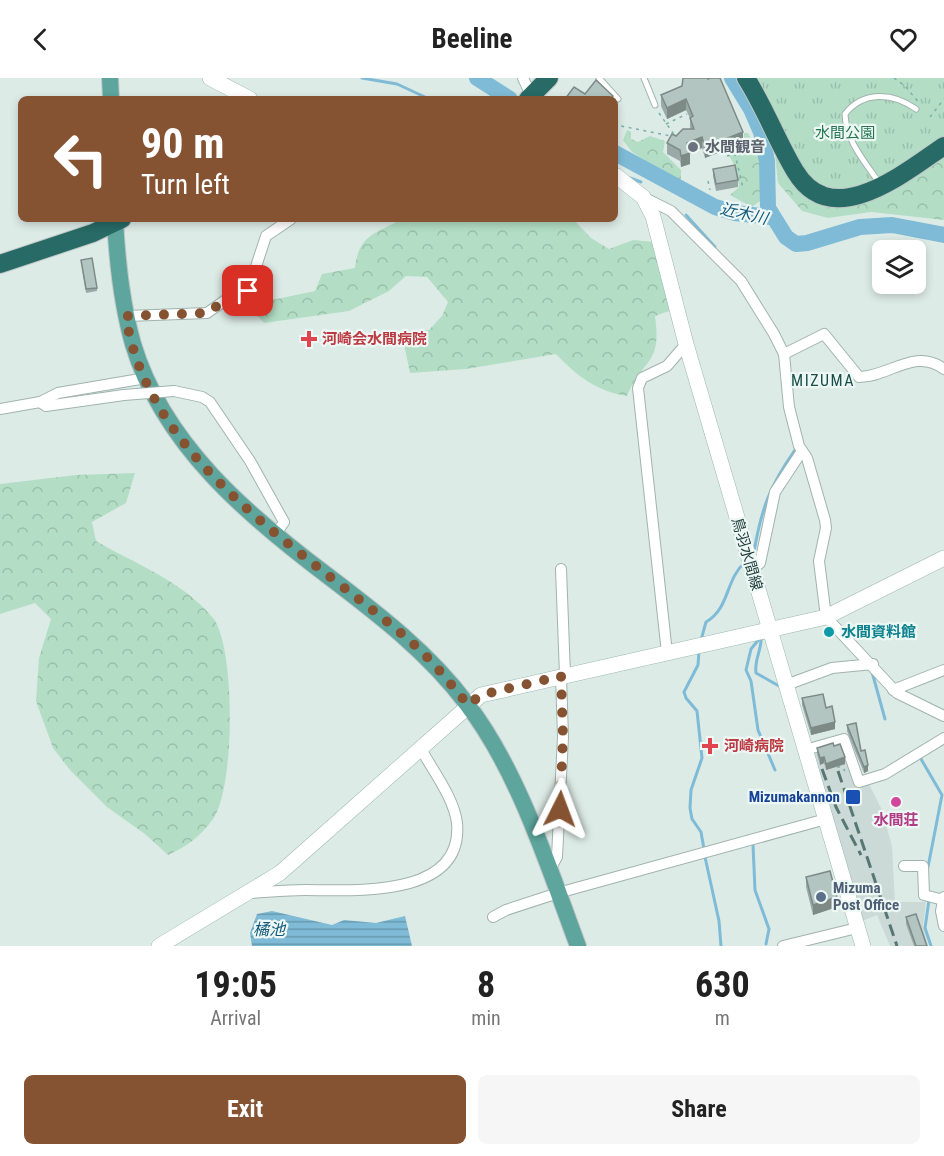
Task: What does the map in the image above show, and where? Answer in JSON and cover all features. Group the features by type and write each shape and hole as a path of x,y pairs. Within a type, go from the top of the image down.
{"highway":[{"path":"531,96 549,78"},
{"path":"746,78 796,174 813,191 823,196 849,199 862,196 944,146"},
{"path":"0,264 85,237 113,222"}],"main road":[{"path":"110,78 111,96"},
{"path":"117,222 126,316 146,378 166,416 188,449 231,495 410,641 468,705 509,774 578,946"}],"street":[{"path":"210,78 244,96"},
{"path":"523,78 528,96"},
{"path":"618,177 644,197 672,211 741,281 784,354 789,407 825,520 819,561 826,617 873,664 893,690 944,716"},
{"name":"鳥羽水間線","path":"644,197 653,216 686,344 862,946"},
{"path":"126,316 207,313 227,299 245,294 266,236 287,222"},
{"path":"784,354 824,333 859,377 917,360 929,361 944,369"},
{"path":"667,653 638,388 642,378 667,366 686,344"},
{"path":"0,409 40,402 58,393 146,378"},
{"path":"40,402 46,406 124,395 185,391 210,402 250,461 284,522 276,534"},
{"path":"752,570 760,564 775,492 802,451"},
{"path":"159,946 243,893 280,873 481,695 826,617 944,558"},
{"path":"549,871 557,856 563,737 561,569"},
{"path":"786,685 832,668 873,664"},
{"path":"893,690 944,670"},
{"path":"805,750 844,739 859,782 885,774 944,738"},
{"path":"243,893 368,890 405,885 433,873 450,856 456,838 457,822 451,804 421,749"},
{"path":"493,917 506,910 558,893 826,819"},
{"path":"904,866 923,866 924,895 943,899 944,926"},
{"path":"783,946 829,940 857,928"}],"lane":[{"path":"599,78 615,96"},
{"path":"644,78 656,105"},
{"path":"881,185 852,142 846,128 845,114 854,102 866,97 885,97 916,109"}],"path":[{"path":"894,78 921,102"},
{"path":"930,117 944,99"},
{"path":"618,128 675,137 656,105"},
{"path":"680,107 683,116"},
{"path":"666,124 693,111"},
{"path":"656,137 657,133"},
{"path":"727,156 735,154 742,188"},
{"path":"708,181 710,190"}],"shaded area":[{"path":"842,744 858,786 869,784 882,810 892,846 895,902 926,902 923,926 928,946 890,946 877,915 862,921 812,755"}],"green space":[{"name":"水間公園","path":"753,78 944,78 944,139 871,184 838,189 825,187 806,174 798,163"},
{"path":"944,116 944,220 871,212 828,218 802,211 778,183 774,145"},
{"path":"627,130 631,132 631,139 638,142 650,136 665,141 663,152 681,170 681,180 674,179 632,152 623,140"},
{"path":"744,133 748,133 762,161 760,201 752,207 730,195 739,187 737,171 728,153 744,145"},
{"path":"396,222 576,222 591,238 609,249 633,240 655,242 672,310 655,316 657,332 654,353 633,383 627,396 596,386 556,354 466,369 410,373 403,339 406,331 429,330 442,316 448,302 427,277 406,276 389,291 349,311 264,323 255,313 267,301 315,291 322,274 355,268 360,248 376,232"},
{"path":"135,473 126,503 92,522 96,541 173,583 201,605 213,618 221,634 229,686 229,750 226,779 220,803 213,819 198,836 168,855 145,834 107,807 70,770 53,748 36,701 39,658 51,619 35,603 0,614 0,484 76,475"}],"water":[{"name":"橘池","path":"272,911 332,925 344,920 376,923 405,916 412,946 252,946 250,933 257,914"}],"building":[{"path":"683,78 720,78 743,132 705,147 702,137 687,143 690,153 681,156 680,150 667,143 672,134 676,136 683,129 694,129 690,118 693,116 686,99 667,108 661,95 682,86"},
{"path":"596,80 613,96 567,96 574,87 585,94"},
{"path":"735,165 738,180 716,184 713,169"},
{"path":"92,258 97,288 86,289 81,260"},
{"path":"823,694 826,708 832,706 835,722 811,728 802,698"},
{"path":"856,723 861,751 865,750 868,765 864,767 847,725"},
{"path":"833,743 834,746 840,744 845,757 826,764 824,757 820,758 817,748"},
{"path":"830,871 837,897 813,905 806,877"},
{"path":"916,914 927,946 916,946 906,917"}],"waterway":[{"path":"362,78 397,84 423,96"},
{"name":"近木川","path":"477,78 505,96"},
{"name":"近木川","path":"732,78 751,109 761,132 767,161 768,208 786,237 796,244 807,243 860,227 892,225 944,235"},
{"name":"近木川","path":"618,155 715,207 735,213 771,217"},
{"path":"630,178 641,182"},
{"path":"686,215 715,247"},
{"path":"754,552 768,498 795,450"},
{"path":"701,640 706,622 714,616 724,602 734,577 745,562"},
{"path":"761,637 756,673 779,686"},
{"path":"760,638 751,649 746,670 751,681 758,730 775,770"},
{"path":"699,651 698,665 684,692 697,711 702,758 691,790 690,808 692,819 701,832 704,849"},
{"path":"872,672 885,719"},
{"path":"921,759 942,795 928,867"},
{"path":"753,845 755,890 769,929 766,944"},
{"path":"705,857 719,921 721,946"},
{"path":"929,900 925,928 931,946"}],"railway":[{"path":"822,769 836,807 861,855"},
{"path":"838,771 897,946"}],"place":[{"name":"水間観音","path":"693,147"},
{"name":"河崎会水間病院","path":"309,339"},
{"name":"水間資料館","path":"829,632"},
{"name":"河崎病院","path":"710,746"},
{"name":"Mizumakannon","path":"853,797"},
{"name":"水間荘","path":"896,802"},
{"name":"Mizuma Post Office","path":"821,897"}],"district":[{"name":"MIZUMA","path":"823,380"}],"route":[{"path":"248,291 227,299 207,313 126,316 137,355 151,390 166,416 188,449 231,495 296,551 410,641 468,705 481,695 561,676 563,737 560,809"}]}
